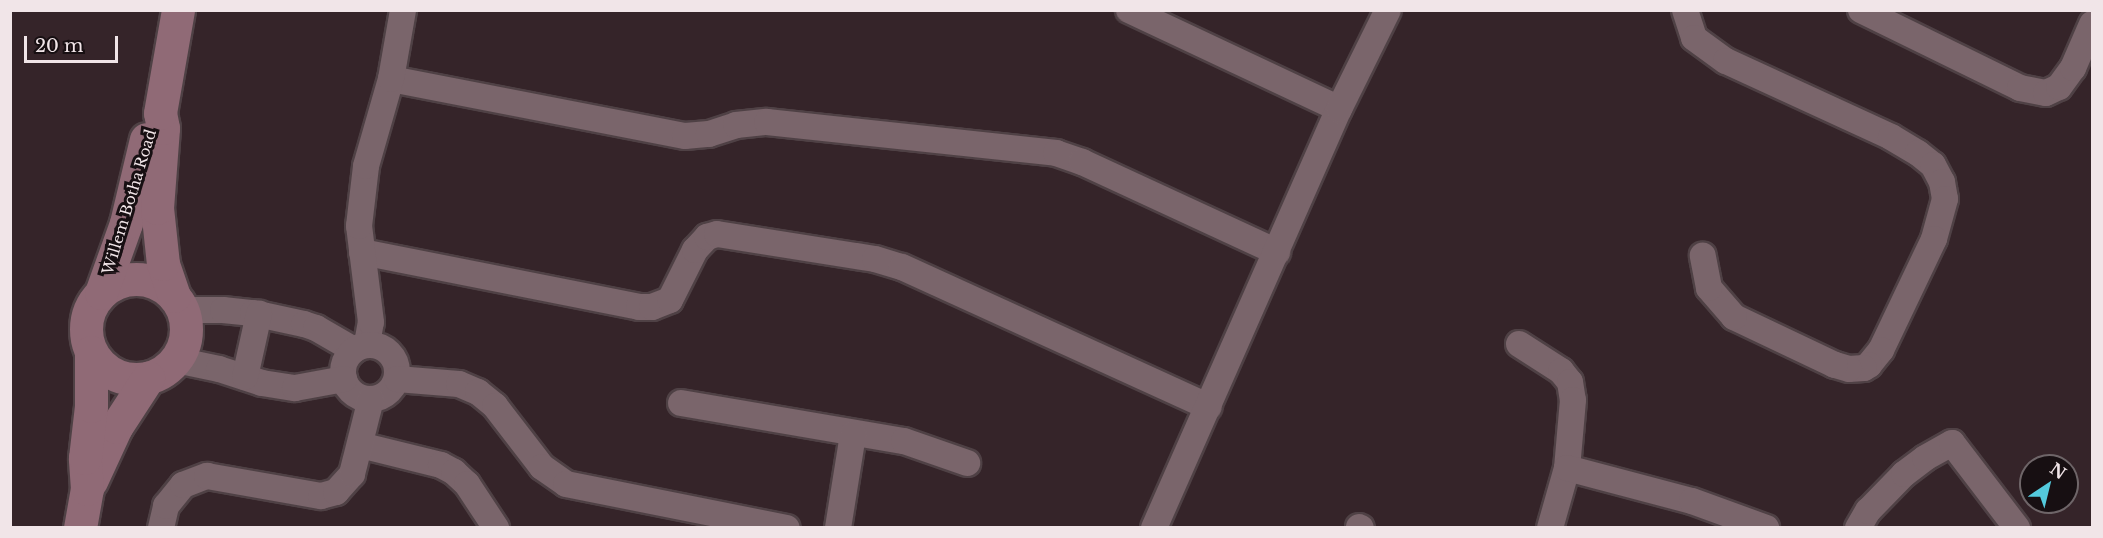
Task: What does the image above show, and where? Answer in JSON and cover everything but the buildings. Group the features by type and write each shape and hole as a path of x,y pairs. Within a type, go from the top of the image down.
{"street":[{"name":"Willem Botha Road","path":"178,10 160,113 163,128 158,181 158,234 163,264 178,303"},
{"path":"178,303 259,314 316,328 360,347 387,350 398,369 397,380 384,396 371,399 359,397 349,390 344,379 345,360 360,347 371,322 359,226 366,166 391,79 403,10"},
{"path":"1129,10 1339,109"},
{"path":"1154,528 1209,408 1339,109 1388,10"},
{"path":"1685,10 1694,38 1726,61 1891,137 1918,153 1933,165 1942,182 1945,199 1934,239 1881,350 1864,368 1849,369 1834,365 1734,317 1709,288 1703,256"},
{"path":"1861,10 2020,88 2046,93 2059,87 2073,68 2092,24"},
{"path":"391,79 685,136 709,134 736,125 767,122 1056,153 1082,162 1276,252"},
{"name":"Willem Botha Road","path":"101,292 126,223 141,153 152,124 160,113"},
{"path":"362,252 639,307 652,307 670,300 695,250 707,237 717,234 729,234 875,259 902,267 1209,408"},
{"path":"87,489 84,458 91,406 91,352 86,320 92,305 101,292 114,283 130,279 146,279 162,285 178,303 187,327 184,345 176,360 164,371 148,378 131,379 115,374 101,365 91,352"},
{"path":"244,377 259,314"},
{"path":"1520,344 1561,371 1570,382 1573,400 1567,468 1550,528"},
{"path":"176,360 262,383 295,388 344,379"},
{"path":"80,528 87,489 116,427 148,378"},
{"path":"397,380 459,384 478,392 495,406 542,467 566,484 716,520 787,528"},
{"path":"161,528 166,506 183,485 207,476 329,496 344,486 352,474 371,399"},
{"path":"681,403 904,441 967,463"},
{"path":"838,528 853,434"},
{"path":"1858,528 1868,511 1904,474 1925,458 1952,443 2017,528"},
{"path":"360,445 441,465 454,472 467,484 496,528"},
{"path":"1567,468 1692,501 1766,528"}]}
